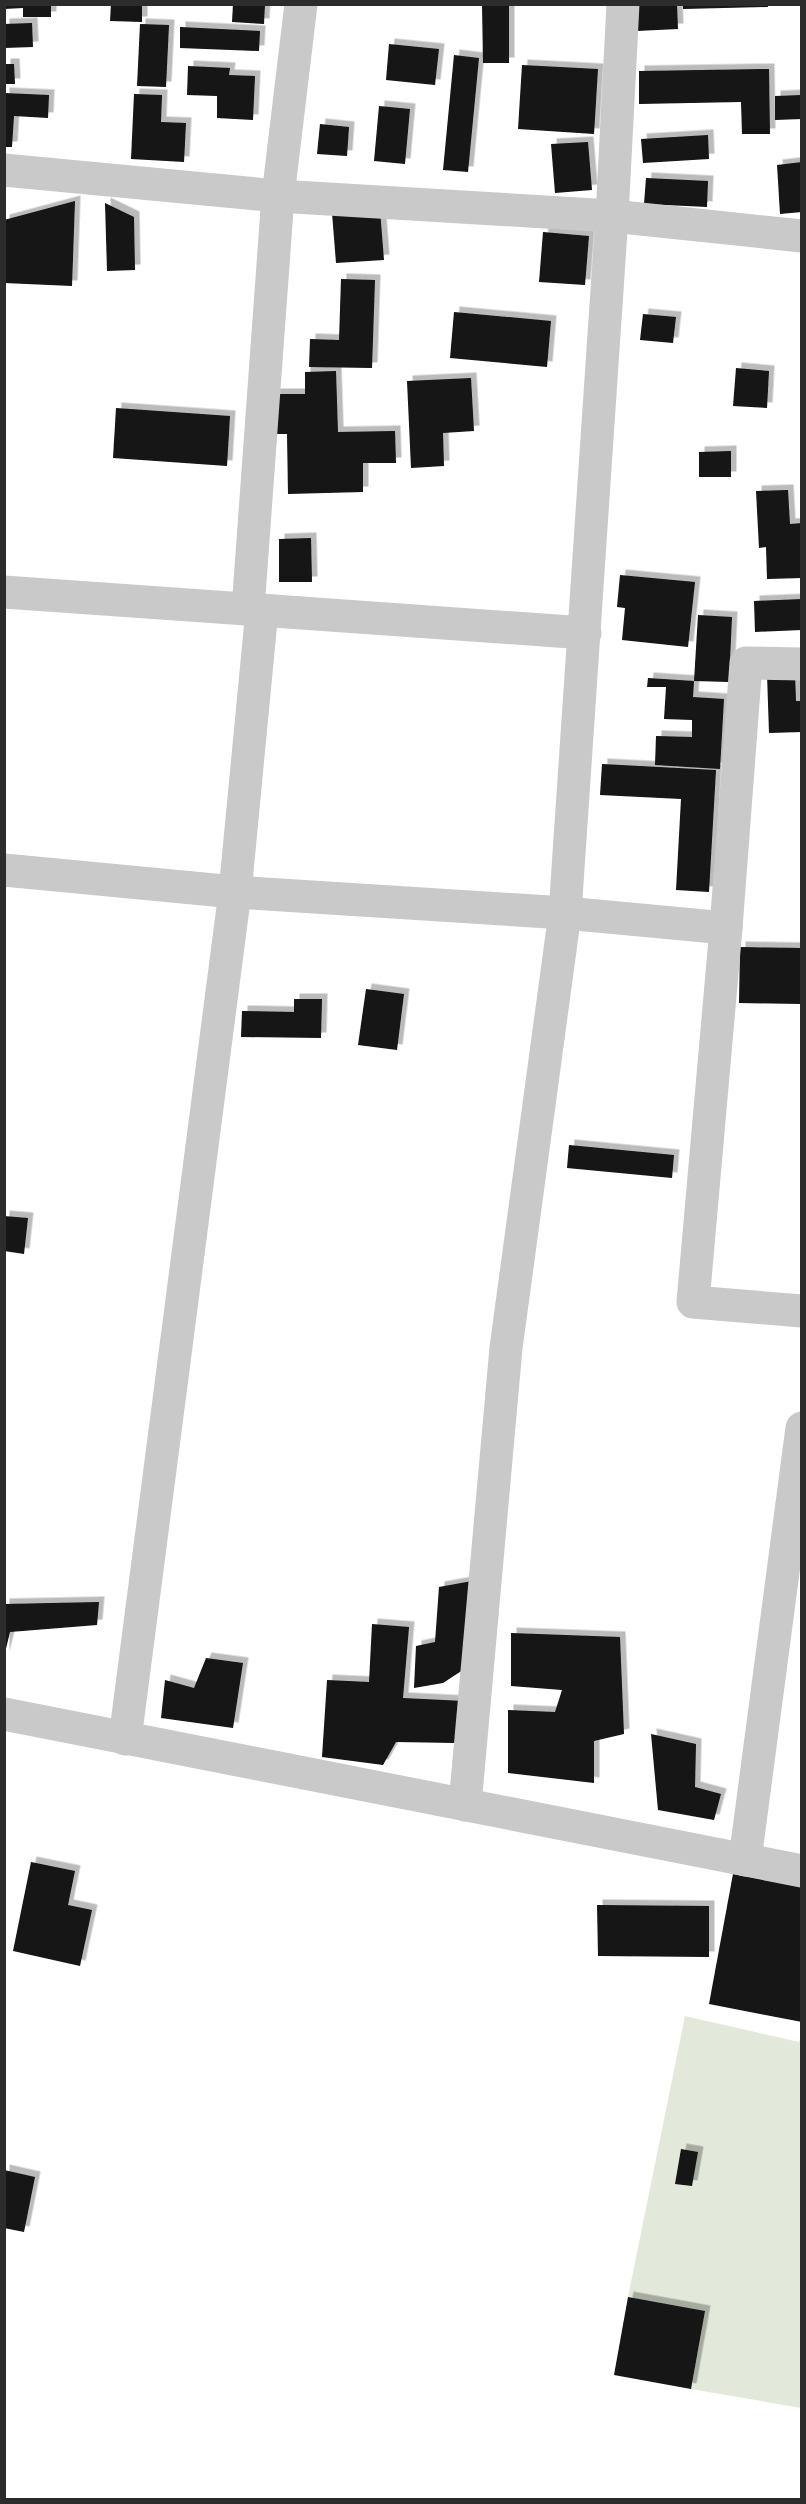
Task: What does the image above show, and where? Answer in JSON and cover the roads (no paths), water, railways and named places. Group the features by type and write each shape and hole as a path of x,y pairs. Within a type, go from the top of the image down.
{"street":[{"path":"125,1739 236,892 255,609 278,196 301,4"},
{"path":"465,1805 506,1348 565,913 585,633 624,4"},
{"path":"4,170 278,196 612,216 801,236"},
{"path":"4,592 585,633"},
{"path":"801,664 746,663 726,928 693,1302 801,1311"},
{"path":"4,870 236,892 565,913 726,928"},
{"path":"745,1860 798,1485 801,1428"},
{"path":"4,1714 801,1871"}]}
